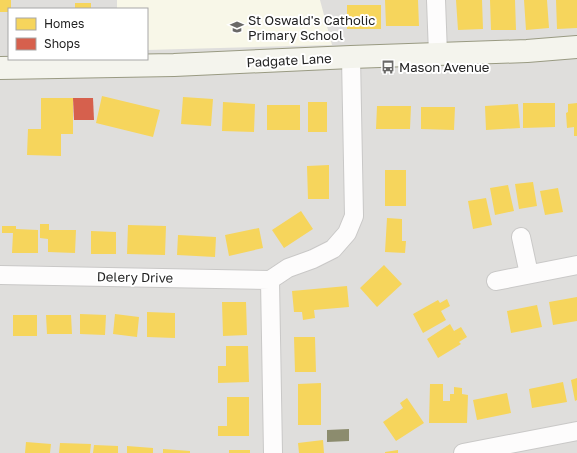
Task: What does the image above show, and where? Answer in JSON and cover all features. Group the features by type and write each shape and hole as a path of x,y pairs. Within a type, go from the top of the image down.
{"street":[{"path":"436,0 438,54"},
{"name":"Padgate Lane","path":"0,68 174,65 527,51 577,47"},
{"path":"273,453 270,280 288,268 313,259 333,249 347,233 354,216 351,57"},
{"path":"521,237 529,274"},
{"path":"496,281 577,265"},
{"name":"Delery Drive","path":"0,275 270,280"},
{"path":"463,453 577,431"}],"shaded area":[{"path":"0,0 577,0 577,453 0,453"},
{"name":"St Oswald's Catholic Primary School","path":"117,0 320,0 332,45 148,50 148,8 117,8"}],"building: Homes":[{"path":"0,0 11,0 11,8 8,8 8,12 0,12"},
{"path":"385,0 418,0 419,26 386,26"},
{"path":"456,0 482,0 483,29 458,30"},
{"path":"490,0 515,0 516,30 491,30"},
{"path":"524,0 547,0 549,28 526,30"},
{"path":"556,0 577,0 577,28 557,29"},
{"path":"75,3 91,3 91,8 75,8"},
{"path":"347,5 381,5 381,29 347,29"},
{"path":"102,96 160,110 153,137 96,123"},
{"path":"183,97 213,99 211,126 181,124"},
{"path":"41,98 73,98 73,134 61,134 61,156 27,155 28,129 41,129"},
{"path":"223,102 255,104 254,132 222,131"},
{"path":"308,102 327,102 327,132 308,132"},
{"path":"523,103 555,103 555,127 523,128"},
{"path":"577,103 577,136 574,136 574,127 567,128 566,113 568,112 568,104"},
{"path":"518,104 520,128 486,130 485,106"},
{"path":"267,105 300,105 300,130 267,130"},
{"path":"377,106 411,106 410,129 376,129"},
{"path":"421,107 455,107 454,130 421,129"},
{"path":"329,165 329,199 308,199 307,166"},
{"path":"385,170 406,170 406,206 385,206"},
{"path":"533,182 537,206 519,209 515,184"},
{"path":"508,185 514,211 495,215 490,188"},
{"path":"558,188 563,212 545,215 540,191"},
{"path":"486,198 492,225 473,229 468,201"},
{"path":"301,211 313,229 284,248 272,230"},
{"path":"387,218 402,219 402,241 406,241 405,253 385,252"},
{"path":"40,224 49,224 49,230 76,230 75,253 48,252 48,239 40,238"},
{"path":"128,225 166,226 165,255 127,254"},
{"path":"2,226 16,226 16,229 38,230 38,253 12,253 13,233 2,233"},
{"path":"259,228 263,248 229,256 225,235"},
{"path":"91,231 116,232 116,254 91,254"},
{"path":"178,235 216,237 215,257 177,255"},
{"path":"384,265 402,284 377,307 360,288"},
{"path":"347,286 349,307 314,310 315,318 303,320 302,312 294,312 292,291"},
{"path":"577,297 577,321 553,325 549,302"},
{"path":"447,299 450,306 441,311 446,320 423,333 413,314 438,300 440,303"},
{"path":"222,302 246,302 247,335 223,336"},
{"path":"537,305 542,327 511,333 507,311"},
{"path":"147,312 175,313 175,338 147,337"},
{"path":"80,314 106,315 105,335 80,334"},
{"path":"115,314 139,317 137,337 113,334"},
{"path":"13,315 37,315 37,336 13,336"},
{"path":"46,315 71,315 72,334 47,334"},
{"path":"450,324 454,331 461,327 467,337 459,342 461,344 438,358 427,339"},
{"path":"294,337 315,337 316,372 295,372"},
{"path":"226,346 248,346 249,382 218,383 218,366 226,366"},
{"path":"577,378 577,400 575,401 571,380"},
{"path":"563,382 567,402 532,408 529,389"},
{"path":"321,383 321,425 298,425 298,384"},
{"path":"430,384 443,384 443,401 450,401 450,394 454,394 454,387 462,388 462,394 468,395 467,423 429,423"},
{"path":"507,393 511,413 477,420 473,400"},
{"path":"227,397 249,397 249,436 218,436 218,426 227,426"},
{"path":"407,398 424,423 396,441 383,422 403,408 400,403"},
{"path":"323,440 324,453 299,453 298,443"},
{"path":"26,442 51,444 50,453 25,453"},
{"path":"60,443 91,444 90,453 59,453"},
{"path":"94,445 118,446 118,453 93,453"},
{"path":"127,446 153,448 153,453 127,453"},
{"path":"163,449 190,451 190,453 163,453"},
{"path":"229,450 250,450 250,453 229,453"},
{"path":"398,450 398,453 385,453 385,452"}],"building: Shops":[{"path":"73,98 93,98 94,120 74,120"}],"building: Industry":[{"path":"349,429 349,441 327,442 327,430"}],"place":[{"name":"St Oswald's Catholic Primary School","path":"237,27"},
{"name":"Mason Avenue","path":"388,67"}]}
